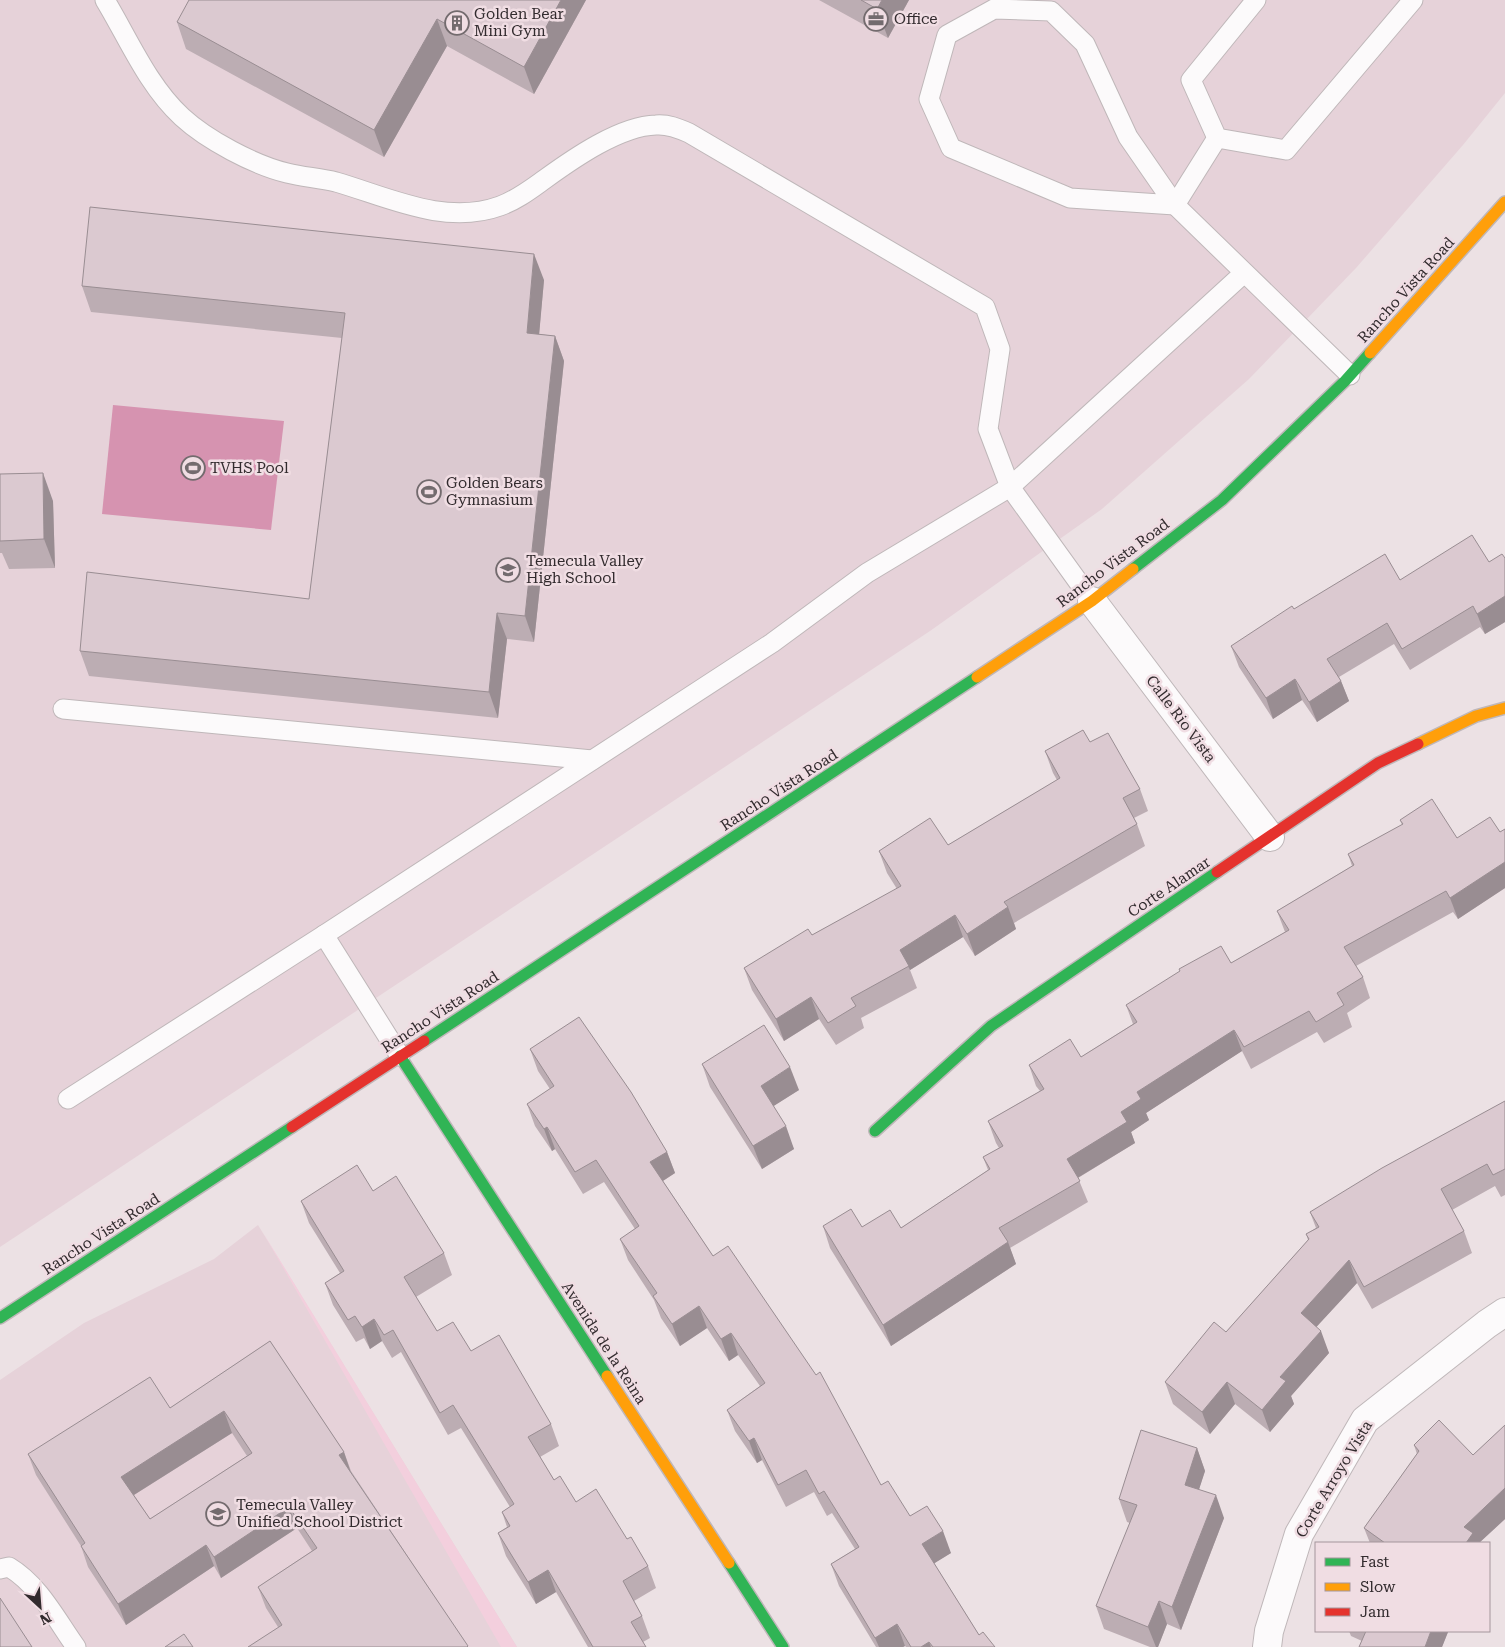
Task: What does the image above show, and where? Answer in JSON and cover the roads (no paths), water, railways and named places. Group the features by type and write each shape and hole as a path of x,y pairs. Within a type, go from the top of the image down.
{"main road":[{"name":"Rancho Vista Road","path":"0,1318 776,811 1092,601 1222,500 1350,375 1505,202"},
{"name":"Corte Alamar","path":"875,1132 991,1026 1378,763 1476,716 1505,708"},
{"name":"Avenida de la Reina","path":"400,1056 783,1647"}],"street":[{"name":"Calle Rio Vista","path":"1092,601 1270,837"},
{"name":"Corte Arroyo Vista","path":"1267,1647 1268,1631 1299,1534 1365,1420 1505,1312"}],"lane":[{"path":"105,0 145,68 180,115 209,137 260,163 286,173 334,182 416,207 451,213 473,214 515,199 563,166 618,136 656,125 673,126 689,133 986,307 1000,349 988,429 1010,488 1092,601"},
{"path":"1216,138 1190,80 1256,0"},
{"path":"1216,138 1286,150 1413,0"},
{"path":"1174,205 1070,198 950,148 929,99 947,35 994,8 1051,11 1085,44 1128,137 1174,205 1350,375"},
{"path":"1174,205 1216,138"},
{"path":"68,1099 324,935 772,643 867,573 1010,488 1244,273"},
{"path":"63,709 592,760"},
{"path":"324,935 400,1056"},
{"path":"0,1569 9,1567 24,1576 38,1592 76,1647"}],"place":[{"name":"Office","path":"876,19"},
{"name":"Golden Bear Mini Gym","path":"457,23"},
{"name":"TVHS Pool","path":"193,468"},
{"name":"Golden Bears Gymnasium","path":"429,492"},
{"name":"Temecula Valley High School","path":"508,570"},
{"name":"Temecula Valley Unified School District","path":"218,1514"}]}
